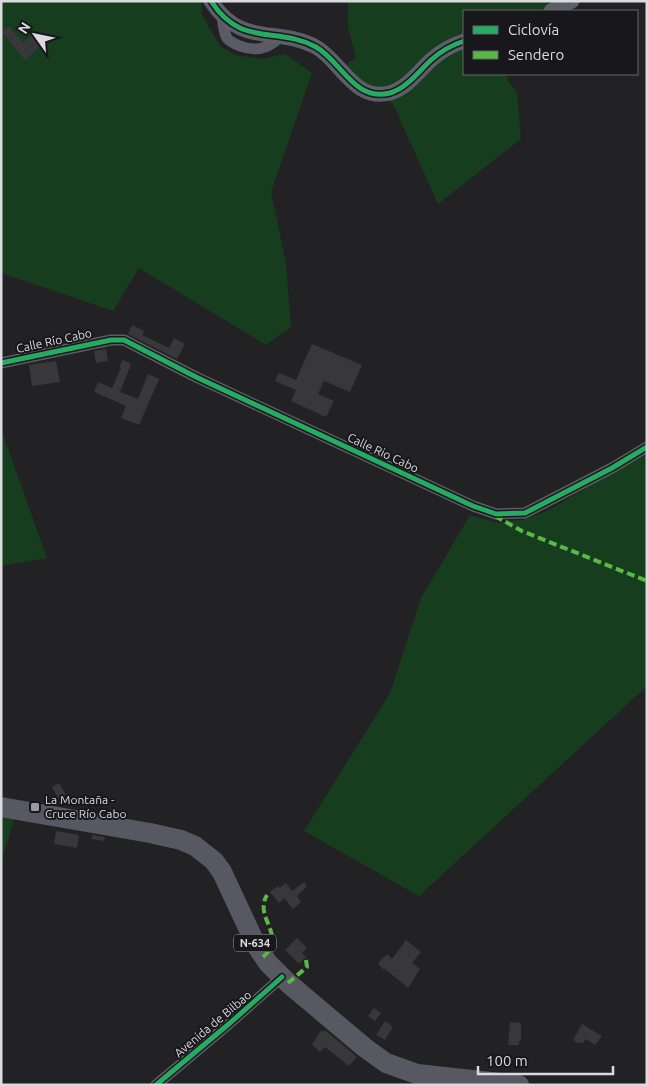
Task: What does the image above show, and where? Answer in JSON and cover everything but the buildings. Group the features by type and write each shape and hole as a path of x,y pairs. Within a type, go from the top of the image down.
{"highway":[{"name":"N-634","path":"1,807 163,835 195,846 219,868 263,957 282,977 364,1047 386,1063 417,1074 519,1085"}],"street":[{"path":"211,1 222,15 244,30 257,34 302,41 314,46 329,57 348,79 356,85 380,94 390,93 400,88 444,50 463,41"},
{"path":"553,10 572,1"},
{"name":"Calle Río Cabo","path":"1,363 111,340"},
{"name":"Calle Rio Cabo","path":"111,340 124,340 363,455 473,506 496,514 525,513 532,510 612,468 647,447"},
{"name":"Avenida de Bilbao","path":"156,1085 282,977"}],"green space":[{"path":"1,1 201,1 202,15 220,46 235,55 262,59 285,54 312,73 271,192 286,263 291,327 266,345 139,268 113,311 1,273"},
{"path":"348,1 556,1 541,10 463,10 463,75 507,75 507,80 517,92 521,139 438,204 394,106 376,87 354,78 345,66 356,57 348,27"},
{"path":"1,429 47,558 1,566"},
{"path":"647,452 647,686 419,896 304,831 390,693 421,598 470,515 498,523 526,519 549,510"},
{"path":"1,812 15,816 1,863"}],"marked path":[{"path":"495,516 522,531 647,581"},
{"path":"263,957 270,949 272,941 272,934 264,911 267,895"},
{"path":"288,983 307,967 306,960"}],"cycle path":[{"path":"211,1 223,16 247,31 302,41 316,47 325,53 357,86 367,92 378,94 396,91 439,54 463,41"},
{"path":"1,363 111,340 124,340 196,377 473,506 496,514 525,513 612,468 647,447"},
{"path":"156,1085 282,977"}],"place":[{"name":"La Montaña - Cruce Río Cabo","path":"35,807"}]}
